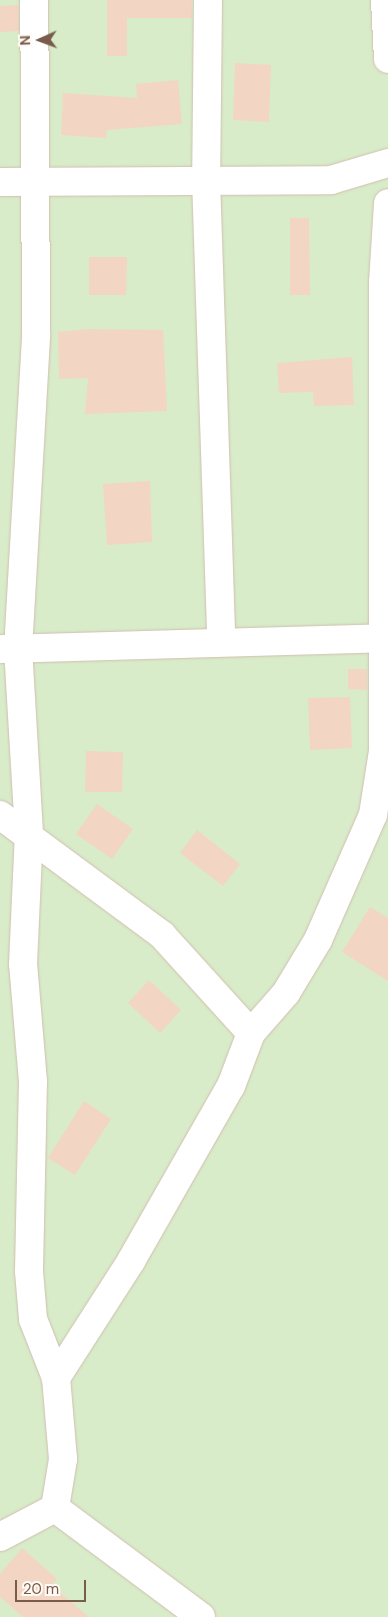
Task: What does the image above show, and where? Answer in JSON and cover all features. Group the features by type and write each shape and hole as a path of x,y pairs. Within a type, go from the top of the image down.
{"street":[{"path":"34,0 37,182 35,370 9,650 29,833 24,964 33,1082 30,1271 33,1320 56,1378 63,1459 55,1508"},
{"path":"208,0 206,179 222,641"},
{"path":"384,0 388,59"},
{"path":"0,182 206,179 331,180 388,163"},
{"path":"56,1378 131,1261 231,1086 251,1033 286,993 318,940 373,815 384,752 386,638 383,283 388,203"},
{"path":"9,650 222,641 386,638"},
{"path":"0,815 29,833 162,935 251,1033"},
{"path":"0,1537 55,1508"},
{"path":"55,1508 201,1617"}],"green space":[{"path":"0,0 388,0 388,1617 0,1617"}],"building":[{"path":"107,0 192,0 192,18 127,18 127,56 107,56"},
{"path":"18,5 19,31 0,32 0,6"},
{"path":"235,63 271,65 269,122 233,120"},
{"path":"178,80 182,124 107,130 106,138 61,135 63,93 137,98 136,84"},
{"path":"290,218 309,218 310,295 290,295"},
{"path":"89,257 127,257 126,295 89,295"},
{"path":"87,329 163,330 167,411 85,414 88,378 59,379 58,332"},
{"path":"352,357 354,405 314,406 313,392 279,393 277,363"},
{"path":"150,481 152,542 107,545 103,484"},
{"path":"348,669 367,669 367,690 348,689"},
{"path":"350,697 352,748 310,750 308,698"},
{"path":"86,751 123,752 122,792 85,792"},
{"path":"97,804 133,829 112,859 76,834"},
{"path":"197,830 240,864 223,886 180,853"},
{"path":"370,907 388,918 388,981 342,952"},
{"path":"149,980 181,1010 160,1033 128,1003"},
{"path":"84,1101 111,1119 75,1175 48,1158"},
{"path":"22,1548 57,1579 51,1585 89,1617 23,1617 0,1597 0,1574"}]}
